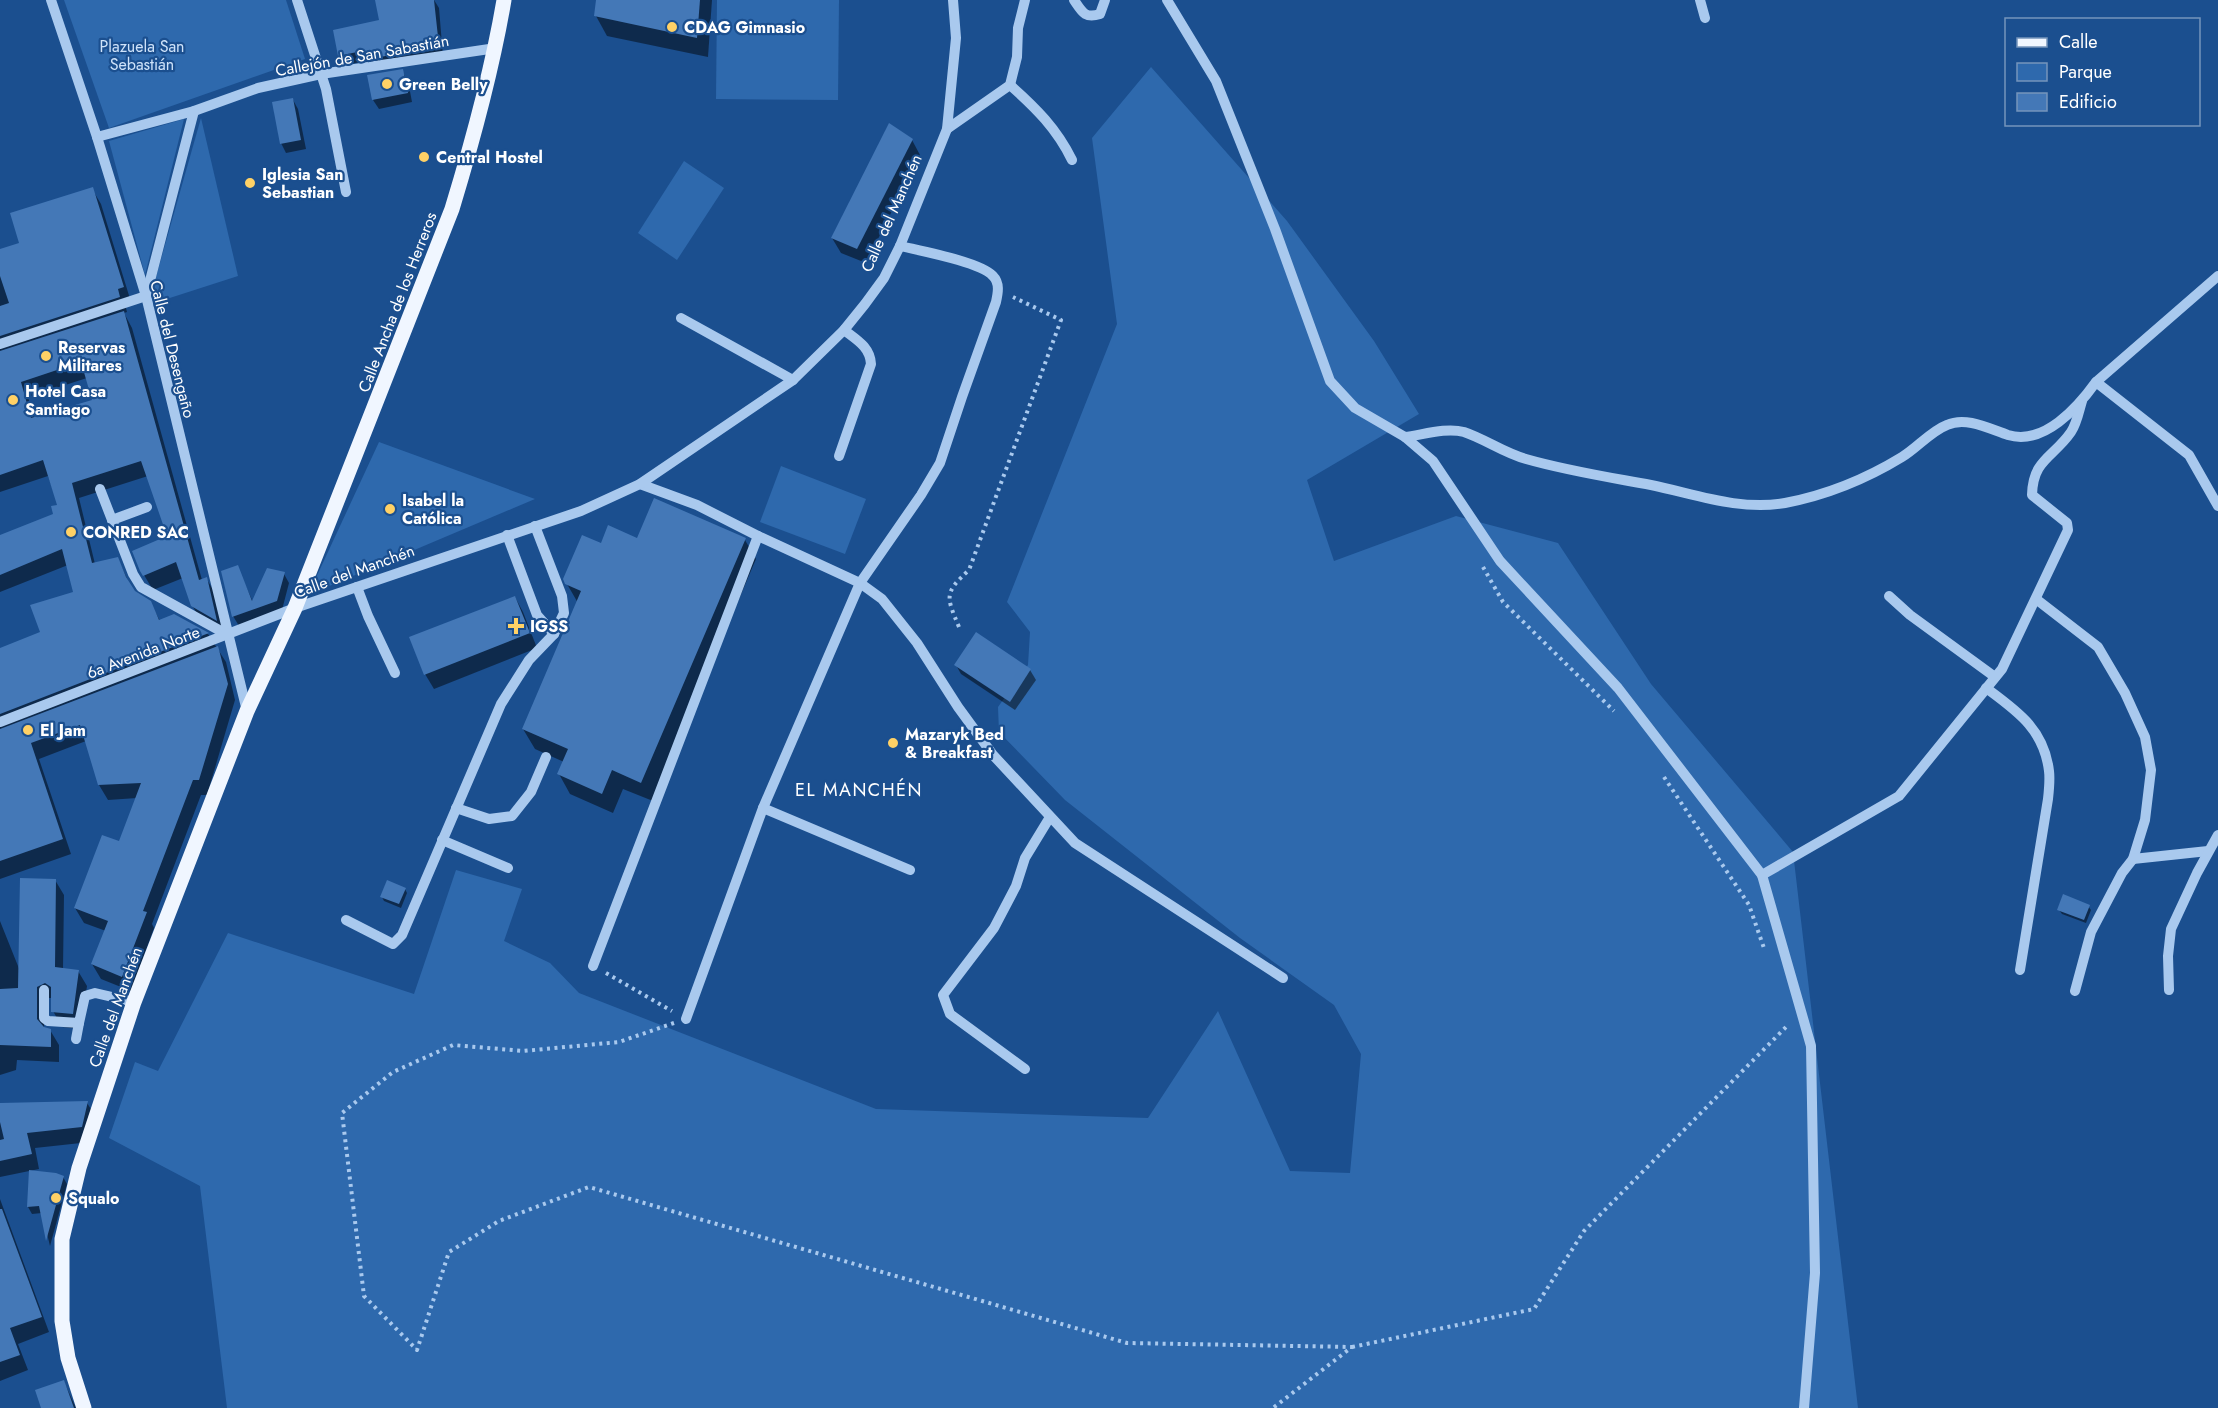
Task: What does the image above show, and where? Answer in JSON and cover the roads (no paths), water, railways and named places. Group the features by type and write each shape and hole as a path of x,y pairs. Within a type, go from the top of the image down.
{"main road":[{"name":"Calle Ancha de los Herreros","path":"295,608 452,209 471,148 496,48 504,0"},
{"name":"Calle del Manchén","path":"84,1408 68,1358 62,1321 62,1239 78,1168 134,1002 247,711 295,608"}],"street":[{"name":"Calle del Desengaño","path":"51,0 97,137 146,296 247,711"},
{"path":"297,0 326,89 346,192"},
{"name":"Calle del Manchén","path":"295,608 580,511 640,484 793,380 844,330 884,278 900,246 947,129 956,38 952,0"},
{"path":"947,129 1010,85 1017,57 1018,28 1025,0"},
{"path":"1074,0 1084,14 1091,17 1100,14 1105,0"},
{"path":"1167,0 1216,81 1275,229 1330,381 1354,408 1405,437 1433,460 1500,561 1618,688 1762,875 1812,1046 1815,1273 1804,1408"},
{"path":"1700,0 1705,18"},
{"name":"Callejón de San Sabastián","path":"97,137 194,111 258,88 321,74 496,48"},
{"path":"1010,85 1039,110 1059,136 1072,160"},
{"path":"0,344 146,296 194,111"},
{"path":"686,1019 763,808 860,583 940,464 999,290 994,277 980,267 900,246"},
{"path":"1405,437 1447,431 1462,432 1514,456 1565,471 1651,485 1736,505 1782,503 1827,493 1864,478 1904,456 1947,424 1966,422 2011,436 2033,436 2052,426 2082,400 2096,382 2218,276"},
{"path":"681,318 793,380"},
{"path":"839,456 871,364 869,353 863,345 844,330"},
{"path":"2096,382 2189,455 2218,506"},
{"path":"1762,875 1899,796 2002,669 2068,531 2067,523 2032,495 2032,483 2036,469 2073,429 2082,400"},
{"path":"640,484 697,505 860,583 882,599 917,643 958,707 993,755 1075,843 1282,978"},
{"path":"100,489 133,574 141,587 228,635"},
{"path":"112,520 147,507"},
{"path":"346,921 393,944 402,935 501,704 529,660 554,634 564,613 562,596 535,526"},
{"path":"507,536 537,615 554,634"},
{"path":"593,966 758,536"},
{"path":"357,587 395,673"},
{"path":"1889,596 1910,615 1995,677"},
{"path":"2036,599 2098,647 2125,693 2145,737 2151,770 2145,820 2133,859 2122,873 2091,932 2075,991"},
{"name":"6a Avenida Norte","path":"0,722 295,608"},
{"path":"1986,688 2032,726 2042,745 2049,771 2049,799 2020,970"},
{"path":"456,808 489,819 512,816 531,792 546,757"},
{"path":"763,808 909,870"},
{"path":"1025,1069 950,1014 943,994 994,928 1016,886 1025,858 1050,817"},
{"path":"2169,990 2168,956 2172,929 2218,835"},
{"path":"442,840 508,868"},
{"path":"2133,859 2208,852"},
{"path":"44,990 44,1018 48,1021 79,1023"},
{"path":"76,1039 86,996 95,993 134,1002"}],"place":[{"name":"CDAG Gimnasio","path":"672,27"},
{"name":"Green Belly","path":"387,84"},
{"name":"Central Hostel","path":"424,157"},
{"name":"Iglesia San Sebastian","path":"250,183"},
{"name":"Reservas Militares","path":"46,356"},
{"name":"Hotel Casa Santiago","path":"13,400"},
{"name":"Isabel la Católica","path":"390,509"},
{"name":"CONRED SAC","path":"71,532"},
{"name":"IGSS","path":"516,626"},
{"name":"El Jam","path":"28,730"},
{"name":"Mazaryk Bed & Breakfast","path":"893,743"},
{"name":"Squalo","path":"56,1198"}],"district":[{"name":"EL MANCHÉN","path":"859,790"}],"park label":[{"name":"Plazuela San Sebastián","path":"142,55"}]}
